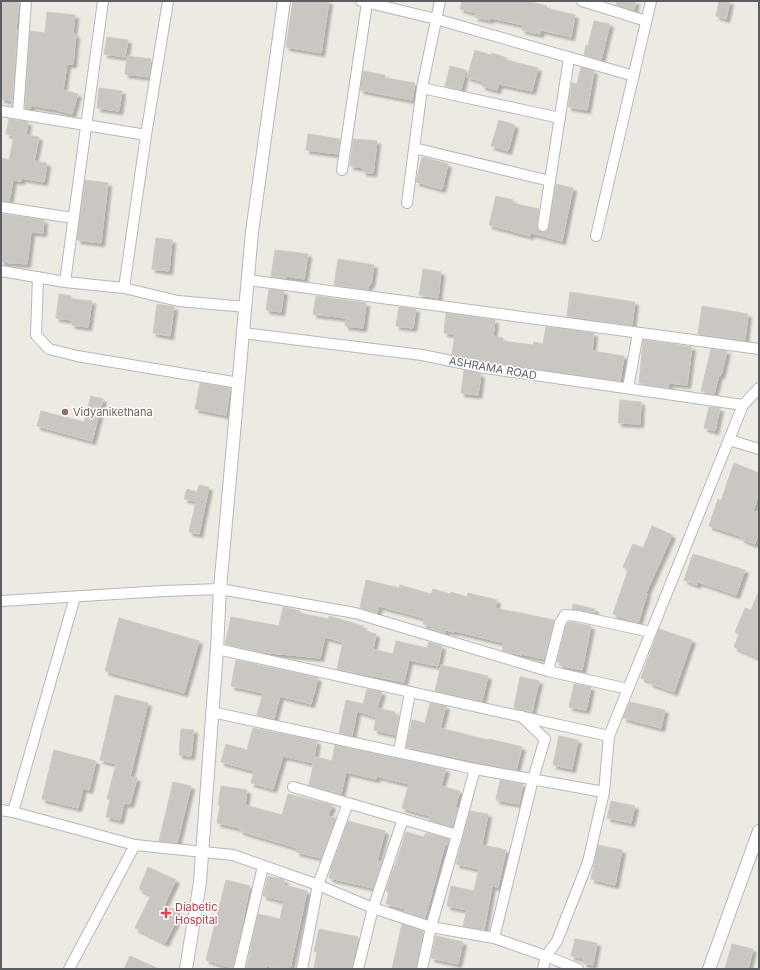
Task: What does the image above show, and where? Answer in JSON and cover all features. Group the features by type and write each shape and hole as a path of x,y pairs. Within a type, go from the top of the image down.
{"street":[{"path":"18,113 26,1"},
{"path":"64,282 103,1"},
{"path":"124,288 146,135 168,1"},
{"path":"186,969 200,882 220,589 253,224 284,1"},
{"path":"407,203 422,88 440,1"},
{"path":"582,1 646,21"},
{"path":"596,236 651,1"},
{"path":"342,170 364,2 436,19 634,76"},
{"path":"543,226 569,58"},
{"path":"422,88 560,118"},
{"path":"1,111 146,135"},
{"path":"414,148 550,181"},
{"path":"1,207 73,218"},
{"path":"1,271 64,282 124,288 178,301 246,307"},
{"path":"38,277 36,335 49,349 77,356 239,383"},
{"path":"248,280 759,349"},
{"name":"ASHRAMA ROAD","path":"243,333 422,355 485,368 743,405"},
{"path":"628,388 638,333"},
{"path":"543,969 546,956 557,941 588,862 604,792 609,736 743,405 759,388"},
{"path":"729,440 759,450"},
{"path":"1,601 220,589 355,613 548,671 628,690"},
{"path":"14,812 75,597"},
{"path":"548,671 560,623 565,615 577,616 651,632"},
{"path":"217,650 609,736"},
{"path":"399,752 410,692"},
{"path":"212,712 475,769 604,792"},
{"path":"494,938 533,779 545,739 521,716"},
{"path":"422,969 431,927 458,835 475,769"},
{"path":"293,787 458,835"},
{"path":"302,969 318,885 348,803"},
{"path":"1,810 14,812 135,845 233,855 318,885 373,908 431,927 494,938 578,969"},
{"path":"358,969 373,908 403,819"},
{"path":"709,969 759,831"},
{"path":"69,969 135,845"},
{"path":"239,969 263,866"}],"building":[{"path":"1,1 19,1 12,106 12,101 1,99"},
{"path":"293,1 329,1 321,53 286,47"},
{"path":"462,1 527,1 547,6 546,8 575,15 571,37 541,30 540,34 522,30 523,25 491,18 490,20 475,17 476,13 460,9"},
{"path":"617,1 636,1 634,10 616,5"},
{"path":"719,1 730,1 726,19 716,16"},
{"path":"47,12 75,15 73,34 76,34 73,64 67,64 63,90 78,94 72,114 31,105 30,109 25,108 30,31 45,33"},
{"path":"594,21 610,24 601,60 584,55 586,45 588,46"},
{"path":"107,37 128,40 125,57 104,54"},
{"path":"475,50 491,55 492,53 507,58 506,60 538,68 532,91 499,84 497,90 482,86 483,82 467,77"},
{"path":"127,56 151,59 149,77 125,74"},
{"path":"450,66 466,70 461,90 445,86"},
{"path":"581,67 594,71 587,110 568,107 572,83 577,84"},
{"path":"363,71 385,75 385,78 415,83 412,100 360,90"},
{"path":"99,88 122,91 119,111 97,108"},
{"path":"9,119 28,122 26,135 39,137 34,161 47,163 44,182 21,178 21,181 13,180 9,202 1,201 1,158 9,160 14,136 6,134"},
{"path":"499,120 515,125 508,151 491,146"},
{"path":"308,134 340,139 338,154 306,150"},
{"path":"353,139 377,141 373,173 363,172 363,168 350,166"},
{"path":"422,157 448,164 442,189 416,182"},
{"path":"85,180 108,183 101,243 77,240"},
{"path":"556,184 573,188 562,241 531,233 530,236 489,225 496,196 513,200 512,203 539,209 537,228 539,231 546,232 549,227"},
{"path":"1,214 44,220 43,233 31,232 27,264 1,262"},
{"path":"156,238 172,240 169,271 152,269"},
{"path":"275,250 308,254 304,279 286,276 286,279 271,277"},
{"path":"338,259 374,265 371,284 369,284 368,290 334,285"},
{"path":"423,269 441,272 438,298 419,295"},
{"path":"269,289 284,291 281,312 266,310"},
{"path":"570,292 635,302 632,325 567,316"},
{"path":"59,294 71,296 71,299 92,301 88,327 72,325 72,320 56,318"},
{"path":"316,296 366,303 363,328 345,326 346,318 313,314"},
{"path":"157,304 174,307 170,336 153,333"},
{"path":"702,306 748,314 745,340 698,334"},
{"path":"399,307 416,309 413,328 396,326"},
{"path":"446,313 495,320 493,336 503,338 503,341 533,345 534,342 543,344 546,327 594,333 592,351 624,356 620,381 486,362 452,355 455,334 444,333"},
{"path":"643,340 692,347 687,385 669,383 668,388 639,383"},
{"path":"711,349 727,351 721,375 719,375 714,394 701,391"},
{"path":"464,370 481,374 478,395 461,393"},
{"path":"200,383 230,388 226,415 195,409"},
{"path":"91,396 103,399 92,441 37,426 41,411 84,422"},
{"path":"620,400 641,402 640,424 618,423"},
{"path":"709,407 720,408 715,431 704,428"},
{"path":"734,463 759,473 759,493 753,511 759,513 759,532 755,544 741,539 742,537 709,526 718,499 721,501"},
{"path":"199,485 209,487 199,534 189,532 196,501 184,499 187,489 197,492"},
{"path":"652,526 672,535 646,593 647,594 638,623 613,614 628,570 623,567 633,544 643,548"},
{"path":"693,554 745,570 736,595 698,582 697,585 684,580"},
{"path":"366,580 399,588 400,585 431,594 433,589 450,594 451,592 467,597 468,593 497,600 495,608 554,620 544,659 502,651 504,643 455,631 446,630 445,633 432,629 432,627 423,624 424,618 379,606 377,613 360,608"},
{"path":"759,591 759,658 734,647 739,634 735,632 745,608 751,610"},
{"path":"573,604 595,609 594,613 572,609"},
{"path":"283,607 300,611 299,613 329,619 329,616 363,626 362,630 376,634 373,649 393,654 396,641 427,648 429,642 442,646 438,666 409,660 404,682 337,669 343,642 325,637 320,658 261,652 225,644 231,617 279,626"},
{"path":"119,618 199,641 184,693 105,671"},
{"path":"569,622 591,626 582,670 559,665 560,662 557,662 566,626"},
{"path":"659,629 692,640 674,692 649,683 650,681 641,678"},
{"path":"236,660 318,678 311,704 280,696 274,719 257,715 263,693 231,686"},
{"path":"441,665 488,676 482,701 435,691"},
{"path":"520,677 539,681 532,712 514,708"},
{"path":"574,684 591,687 586,710 569,707"},
{"path":"367,689 382,692 377,708 395,712 394,715 399,717 396,735 374,730 376,717 357,711 352,736 339,733 346,700 363,704"},
{"path":"115,695 148,703 130,777 137,778 130,804 124,803 120,820 106,817 110,800 107,799 116,764 100,760"},
{"path":"630,702 665,710 661,728 623,718"},
{"path":"430,703 446,706 440,728 522,747 516,770 406,747 412,720 425,723"},
{"path":"253,728 317,741 313,763 283,756 273,789 251,783 254,771 221,762 226,744 247,750"},
{"path":"181,729 194,730 191,756 179,755"},
{"path":"559,736 578,740 572,769 553,765"},
{"path":"335,745 446,769 441,786 460,791 455,808 458,808 452,827 429,820 430,816 402,808 409,784 376,776 376,779 346,772 341,794 309,785 315,757 332,761"},
{"path":"54,750 96,761 89,790 83,788 78,808 42,799"},
{"path":"500,780 523,784 519,804 496,800"},
{"path":"173,782 191,786 177,843 159,841"},
{"path":"221,786 247,790 245,805 282,815 288,794 332,805 328,816 336,818 321,858 296,852 297,848 240,831 240,828 217,823"},
{"path":"611,801 635,806 631,823 607,818"},
{"path":"470,811 488,814 482,845 506,850 498,887 492,886 484,930 463,926 467,910 447,906 451,886 474,891 479,869 456,864"},
{"path":"348,821 385,831 377,861 382,862 373,888 329,878 331,868"},
{"path":"406,832 424,837 426,833 449,839 447,845 445,844 425,918 405,912 406,909 386,904 389,892 386,891"},
{"path":"598,845 622,850 615,885 591,879"},
{"path":"148,867 176,880 164,905 180,913 165,943 135,928 151,895 139,889"},
{"path":"268,876 285,880 284,885 307,891 290,969 266,966 266,969 246,969 258,914 280,919 284,901 263,896"},
{"path":"226,880 250,886 233,968 206,960"},
{"path":"402,924 423,931 416,969 392,969"},
{"path":"319,929 358,937 351,969 314,969 317,952 314,951"},
{"path":"436,936 463,942 458,964 431,958"},
{"path":"575,939 597,943 593,965 583,963 584,959 571,956"},
{"path":"732,944 753,949 748,969 725,969"},
{"path":"130,956 159,969 124,969"}],"place":[{"name":"Vidyanikethana","path":"65,412"},
{"name":"Diabetic Hospital","path":"166,913"}]}
